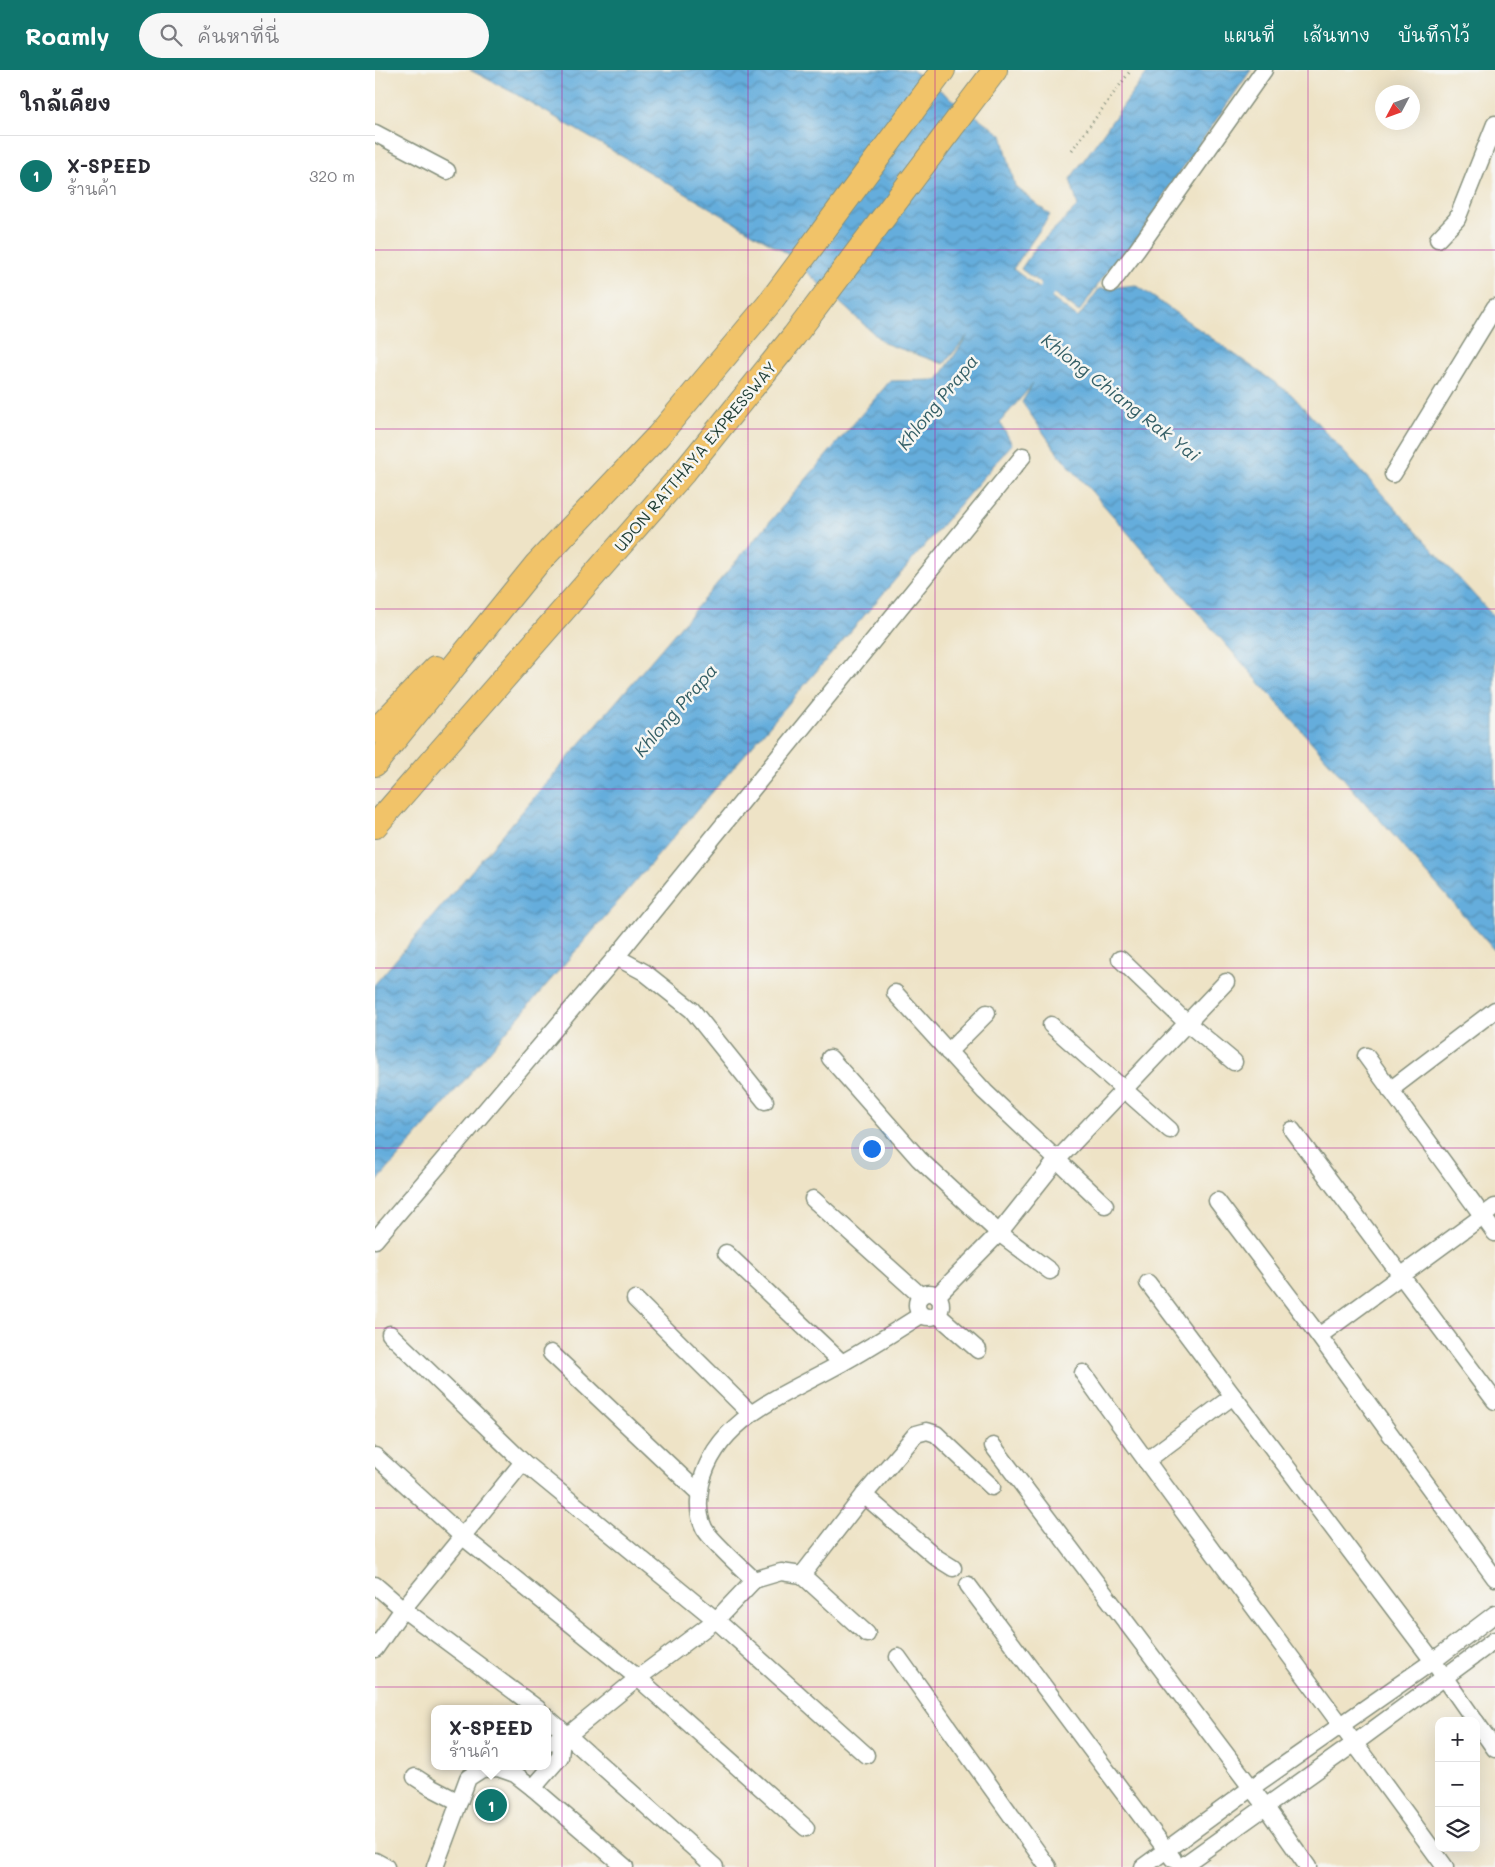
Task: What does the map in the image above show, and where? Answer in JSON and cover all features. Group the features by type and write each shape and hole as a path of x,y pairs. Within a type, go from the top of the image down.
{"highway":[{"path":"375,731 537,565 658,436 768,306 943,70"},
{"name":"UDON RATTHAYA EXPRESSWAY","path":"375,826 684,472 800,329 995,70"},
{"path":"375,764 537,565"}],"street":[{"path":"1111,284 1264,70"},
{"path":"1438,239 1457,219 1495,124"},
{"path":"375,133 447,171"},
{"path":"1393,474 1495,306"},
{"path":"375,1240 616,958 1023,456"},
{"path":"616,958 643,972 692,1010 765,1101"},
{"path":"1120,959 1186,1022 1234,1062"},
{"path":"978,1350 930,1315 917,1308 918,1299 929,1296 999,1233 1057,1160 1226,982"},
{"path":"895,993 985,1092 1105,1205"},
{"path":"1390,1090 1495,1010"},
{"path":"948,1052 987,1013"},
{"path":"1051,1025 1170,1130"},
{"path":"1366,1056 1390,1090 1489,1212 1495,1233"},
{"path":"830,1058 919,1159 999,1233 1050,1271"},
{"path":"1293,1130 1495,1401"},
{"path":"813,1199 929,1296"},
{"path":"1217,1201 1319,1336 1495,1578"},
{"path":"1319,1336 1489,1212"},
{"path":"726,1253 842,1363"},
{"path":"1148,1282 1433,1661 1472,1717"},
{"path":"635,1299 750,1413"},
{"path":"754,1580 705,1530 698,1512 699,1494 704,1470 715,1450 724,1437 750,1413 930,1315"},
{"path":"390,1334 523,1462 716,1620 866,1755"},
{"path":"551,1353 699,1494"},
{"path":"1083,1373 1146,1462 1445,1867"},
{"path":"1146,1462 1233,1396"},
{"path":"802,1575 864,1495 916,1434 927,1431 936,1434 992,1487"},
{"path":"993,1446 1265,1806 1308,1867"},
{"path":"375,1456 461,1536 638,1678 806,1828"},
{"path":"375,1649 403,1609 523,1462"},
{"path":"864,1495 929,1552 953,1568"},
{"path":"559,1739 716,1620 754,1580 781,1572 802,1575 867,1634"},
{"path":"375,1584 403,1609 532,1705"},
{"path":"968,1585 1180,1867 1355,1743 1495,1640"},
{"path":"1143,1867 1251,1788 1433,1661 1495,1614"},
{"path":"897,1657 1048,1867"},
{"path":"551,1724 559,1739 560,1757 551,1767"},
{"path":"1480,1728 1495,1749"},
{"path":"559,1739 586,1752 715,1867"},
{"path":"435,1867 468,1778 479,1770"},
{"path":"519,1770 533,1788 625,1867"},
{"path":"533,1788 549,1770"},
{"path":"415,1777 459,1802"},
{"path":"375,1861 386,1867"}],"path":[{"path":"1072,150 1131,70"}],"water":[{"name":"Khlong Chiang Rak Yai","path":"470,70 912,70 1002,135 1015,186 1050,215 1013,269 1078,318 1099,289 1136,285 1291,394 1495,618 1495,951 1057,452 1022,402 1033,384 1000,422 1012,444 375,1184 375,984 890,381 938,380 968,335 944,364 884,343 785,252 514,93"},
{"path":"1149,70 1251,70 1161,199 1162,201 1132,246 1116,259 1079,312 1021,269 1036,247 1078,206 1070,179"}],"waterway":[{"name":"Khlong Prapa","path":"1045,293 1061,271"}],"place":[{"name":"X-SPEED","path":"491,1805"}]}
